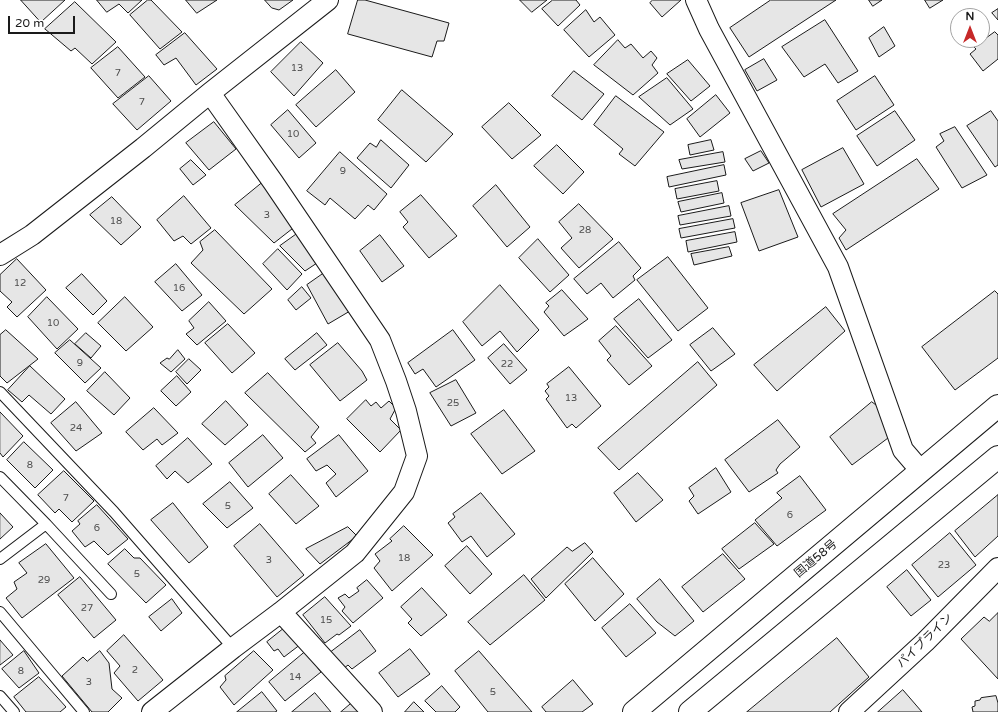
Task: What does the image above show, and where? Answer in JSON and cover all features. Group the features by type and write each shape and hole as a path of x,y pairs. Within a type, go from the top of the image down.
{"highway":[{"name":"国道58号","path":"634,712 998,406"},
{"path":"690,712 998,457"}],"street":[{"path":"0,255 32,235 328,0"},
{"path":"696,0 709,29 838,267 903,450 921,472"},
{"path":"152,712 355,553 404,492 417,456 406,411 380,340 273,182 210,93"},
{"name":"パイプライン","path":"849,712 925,642 998,568"},
{"path":"281,612 372,712"}],"lane":[{"path":"0,392 114,512 233,648"},
{"path":"0,477 111,594"},
{"path":"0,559 46,524"},
{"path":"0,612 84,712"},
{"path":"0,696 14,712"}],"building":[{"path":"21,0 65,0 41,22"},
{"path":"97,0 142,0 128,13 119,4 107,12"},
{"path":"148,0 151,0 182,32 160,49 130,15"},
{"path":"186,0 217,0 197,13"},
{"path":"265,0 293,0 279,10 272,8"},
{"path":"358,0 365,0 449,23 444,41 437,41 432,57 348,34"},
{"path":"520,0 547,0 532,12"},
{"path":"553,0 576,0 580,5 558,26 542,9"},
{"path":"653,0 681,0 662,17 650,3"},
{"path":"771,0 836,0 749,57 730,28"},
{"path":"869,0 882,0 873,6"},
{"path":"925,0 943,0 930,8"},
{"path":"75,2 116,42 92,64 75,48 71,51 45,29"},
{"path":"998,9 998,20 992,13"},
{"path":"586,10 594,22 600,17 615,35 589,57 564,30"},
{"path":"825,20 858,71 838,83 825,64 804,77 782,47"},
{"path":"884,27 895,46 879,57 869,38"},
{"path":"995,32 998,35 998,59 983,71 970,54 976,49 975,48 990,48 990,36"},
{"path":"185,33 217,69 196,85 176,58 164,65 156,55"},
{"path":"618,40 625,48 631,44 643,58 651,51 657,58 652,65 658,73 633,95 594,65"},
{"path":"301,42 323,63 294,96 271,72"},
{"path":"118,47 145,77 118,98 91,68"},
{"path":"764,59 777,80 757,91 745,70"},
{"path":"688,60 710,86 691,101 667,74"},
{"path":"336,70 355,92 316,127 296,105"},
{"path":"574,71 604,94 582,120 552,96"},
{"path":"149,76 171,101 137,130 113,104"},
{"path":"875,76 894,105 856,130 837,101"},
{"path":"667,78 693,109 670,125 639,97"},
{"path":"402,90 453,134 426,162 378,120"},
{"path":"716,95 730,113 700,137 687,119"},
{"path":"616,96 664,132 635,166 619,154 623,149 594,125"},
{"path":"509,103 541,135 512,159 482,127"},
{"path":"288,110 316,143 299,158 271,125"},
{"path":"895,111 915,140 877,166 857,136"},
{"path":"991,111 998,121 998,165 995,167 967,126"},
{"path":"214,122 236,149 209,170 186,143"},
{"path":"955,127 987,175 962,188 936,147 944,141 940,134"},
{"path":"381,140 409,165 391,188 357,158 370,143 376,147"},
{"path":"711,140 714,150 690,155 688,145"},
{"path":"557,145 584,172 563,194 534,166"},
{"path":"843,148 864,184 821,207 802,170"},
{"path":"761,151 769,163 753,171 745,159"},
{"path":"340,152 387,194 374,210 368,205 355,219 330,198 325,205 307,191"},
{"path":"723,152 725,162 682,169 679,160"},
{"path":"917,159 939,189 846,250 839,238 846,230 833,214"},
{"path":"191,160 206,175 193,185 180,169"},
{"path":"724,165 726,175 669,187 667,177"},
{"path":"717,181 719,191 677,199 675,189"},
{"path":"262,183 297,225 274,243 235,205"},
{"path":"496,185 530,227 507,247 473,206"},
{"path":"779,190 798,237 759,251 741,203"},
{"path":"722,193 724,203 681,212 678,202"},
{"path":"421,195 457,236 429,258 403,227 408,222 400,212"},
{"path":"184,196 211,228 191,244 183,236 174,241 157,220"},
{"path":"112,197 141,227 121,245 90,215"},
{"path":"579,204 613,239 579,268 561,248 572,238 559,222"},
{"path":"729,206 731,216 680,225 678,216"},
{"path":"733,219 735,228 681,238 679,229"},
{"path":"215,230 272,289 244,314 191,263 203,250 200,242"},
{"path":"301,231 320,261 305,271 280,246"},
{"path":"735,232 737,242 688,252 686,241"},
{"path":"380,235 404,266 382,282 360,251"},
{"path":"538,239 569,275 550,292 519,258"},
{"path":"619,242 641,268 633,276 635,280 613,298 601,283 587,294 574,279"},
{"path":"729,247 732,256 694,265 691,254"},
{"path":"278,249 302,274 287,290 263,264"},
{"path":"668,257 708,308 678,331 637,280"},
{"path":"17,259 46,290 17,317 7,307 12,302 0,291 0,275"},
{"path":"176,264 202,295 182,311 155,282"},
{"path":"327,271 350,311 328,324 307,285"},
{"path":"82,274 107,301 93,315 66,288"},
{"path":"500,285 539,330 517,352 500,331 482,346 463,322"},
{"path":"302,287 311,298 296,310 288,300"},
{"path":"562,290 588,319 564,336 544,312 549,306 546,303"},
{"path":"995,291 998,294 998,358 955,390 922,347"},
{"path":"47,297 78,329 57,349 28,317"},
{"path":"125,297 153,327 126,351 98,323"},
{"path":"639,299 672,340 648,358 614,319"},
{"path":"209,302 226,321 197,345 186,334 194,328 189,321"},
{"path":"826,307 845,331 777,391 754,365"},
{"path":"228,324 255,353 232,373 205,343"},
{"path":"616,326 652,366 629,385 607,360 611,356 599,341"},
{"path":"713,328 735,354 711,371 690,345"},
{"path":"6,330 38,359 7,383 0,376 0,335"},
{"path":"453,330 475,360 436,387 423,369 415,374 408,363"},
{"path":"86,333 101,346 91,358 75,344"},
{"path":"317,333 327,345 295,370 285,359"},
{"path":"70,340 101,368 85,383 55,353"},
{"path":"338,343 362,371 367,380 340,401 310,365"},
{"path":"504,344 527,370 510,384 488,358"},
{"path":"178,350 185,359 171,372 160,363 167,358 169,359"},
{"path":"189,359 201,370 187,384 176,372"},
{"path":"698,362 717,385 619,470 598,448"},
{"path":"30,366 65,399 51,414 29,395 22,402 8,390"},
{"path":"569,367 601,406 576,428 572,424 567,428 546,399 549,396 545,391 549,387 547,384"},
{"path":"105,372 130,398 114,415 87,391"},
{"path":"268,373 319,427 311,437 316,443 305,452 245,393"},
{"path":"177,376 191,392 176,406 161,391"},
{"path":"456,380 476,413 451,426 430,393"},
{"path":"366,400 371,406 376,402 381,408 389,401 396,408 390,419 401,430 380,452 347,419"},
{"path":"226,401 248,425 225,445 202,424"},
{"path":"76,402 102,433 76,451 51,423"},
{"path":"872,402 880,408 888,438 852,465 830,437"},
{"path":"154,408 178,433 162,445 157,439 143,450 126,432"},
{"path":"504,410 535,451 502,474 471,434"},
{"path":"0,412 23,436 3,457 0,453"},
{"path":"778,420 800,447 780,464 776,470 778,473 749,492 725,460"},
{"path":"263,435 283,458 248,487 229,463"},
{"path":"339,435 368,471 336,497 326,483 336,474 327,465 316,471 307,459"},
{"path":"188,438 212,464 188,483 175,471 167,479 156,466"},
{"path":"24,442 53,470 35,488 7,460"},
{"path":"716,468 731,492 698,514 689,501 694,496 689,488"},
{"path":"64,471 94,501 72,522 59,509 55,513 38,495"},
{"path":"638,473 663,500 636,522 614,493"},
{"path":"291,475 319,506 296,524 269,494"},
{"path":"800,476 826,510 777,546 755,520 782,498 777,493"},
{"path":"230,482 253,508 227,528 203,504"},
{"path":"481,493 515,534 487,557 471,536 462,542 448,523 455,517 453,514"},
{"path":"998,495 998,536 975,557 955,531"},
{"path":"173,503 208,547 189,563 151,520"},
{"path":"97,505 128,539 108,555 94,541 85,547 72,531 80,524 78,521"},
{"path":"0,513 13,527 0,539"},
{"path":"755,523 774,544 739,569 722,549"},
{"path":"260,524 304,575 277,597 234,546"},
{"path":"404,526 433,555 392,591 374,568 380,561 375,554 392,541 390,539"},
{"path":"348,527 357,536 320,564 306,549"},
{"path":"950,533 976,565 938,597 912,565"},
{"path":"585,543 593,552 546,598 531,579 567,547 572,551"},
{"path":"46,544 74,578 22,618 6,598 17,589 14,582 27,573 19,563"},
{"path":"467,546 492,574 470,594 445,566"},
{"path":"125,549 134,558 140,558 166,585 146,603 108,564"},
{"path":"723,554 745,579 703,612 682,587"},
{"path":"593,558 624,594 595,621 565,584"},
{"path":"907,570 931,600 911,616 887,587"},
{"path":"524,575 545,600 490,645 468,622"},
{"path":"80,577 116,620 94,638 58,595"},
{"path":"660,579 694,621 675,636 657,622 637,599"},
{"path":"367,580 383,598 353,623 342,611 345,607 338,598 345,594 349,598 359,591 357,588"},
{"path":"422,588 447,615 421,636 408,623 412,619 401,607"},
{"path":"325,597 351,626 325,643 303,615"},
{"path":"172,599 182,613 161,631 149,617"},
{"path":"630,604 656,633 626,657 602,628"},
{"path":"998,613 998,679 961,639 984,617 989,621"},
{"path":"287,626 301,644 284,657 278,649 274,651 267,642"},
{"path":"360,630 376,651 352,669 348,665 343,669 331,652"},
{"path":"124,635 163,680 138,701 114,673 120,666 107,651"},
{"path":"837,638 869,677 830,712 747,712"},
{"path":"0,640 13,655 0,665"},
{"path":"410,649 430,674 398,697 379,673"},
{"path":"24,651 39,673 19,688 2,669"},
{"path":"100,651 109,663 112,689 122,698 108,712 92,712 62,676 83,657 87,661"},
{"path":"254,651 273,670 234,705 220,687 226,680 225,676"},
{"path":"479,651 532,712 488,712 455,671"},
{"path":"305,652 321,672 285,701 269,682"},
{"path":"39,677 66,707 60,712 26,712 14,697"},
{"path":"573,680 593,704 582,712 546,712 542,707"},
{"path":"442,686 460,707 455,712 436,712 425,701"},
{"path":"903,690 922,712 878,712"},
{"path":"262,692 277,711 237,712"},
{"path":"315,693 331,712 292,712"},
{"path":"996,696 998,712 973,712 972,707 975,706 975,701 980,700 981,698"},
{"path":"353,702 362,712 341,712"},
{"path":"414,702 424,712 405,712"}]}
